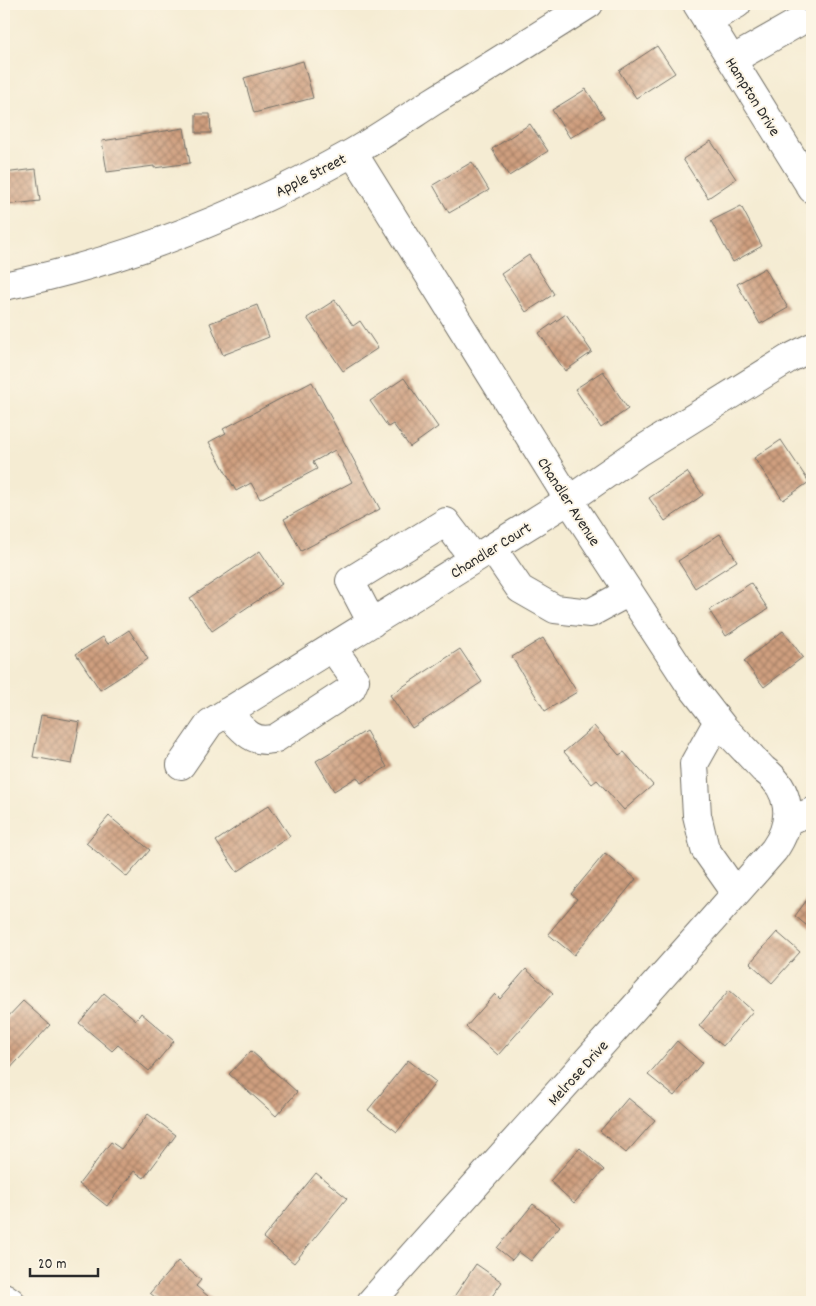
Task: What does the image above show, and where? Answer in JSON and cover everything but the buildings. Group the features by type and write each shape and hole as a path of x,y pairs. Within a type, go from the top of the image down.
{"street":[{"name":"Apple Street","path":"4,286 99,262 179,236 206,226 277,192 353,152 589,4"},
{"path":"702,12 737,4"},
{"name":"Hampton Drive","path":"702,12 812,188"},
{"path":"732,60 797,23"},
{"name":"Chandler Avenue","path":"353,152 569,500 688,682 718,721 781,788 794,824"},
{"name":"Chandler Court","path":"181,766 210,723 569,500 665,436 788,359 812,347"},
{"path":"372,623 350,581 446,522 520,589 555,609 590,613 629,592"},
{"path":"227,712 257,740 268,741 276,738 351,689 355,680 332,648"},
{"path":"718,721 694,764 697,815 705,849 736,893"},
{"name":"Melrose Drive","path":"371,1302 510,1145 643,1000 794,824"},
{"path":"4,1297 11,1302"}]}
